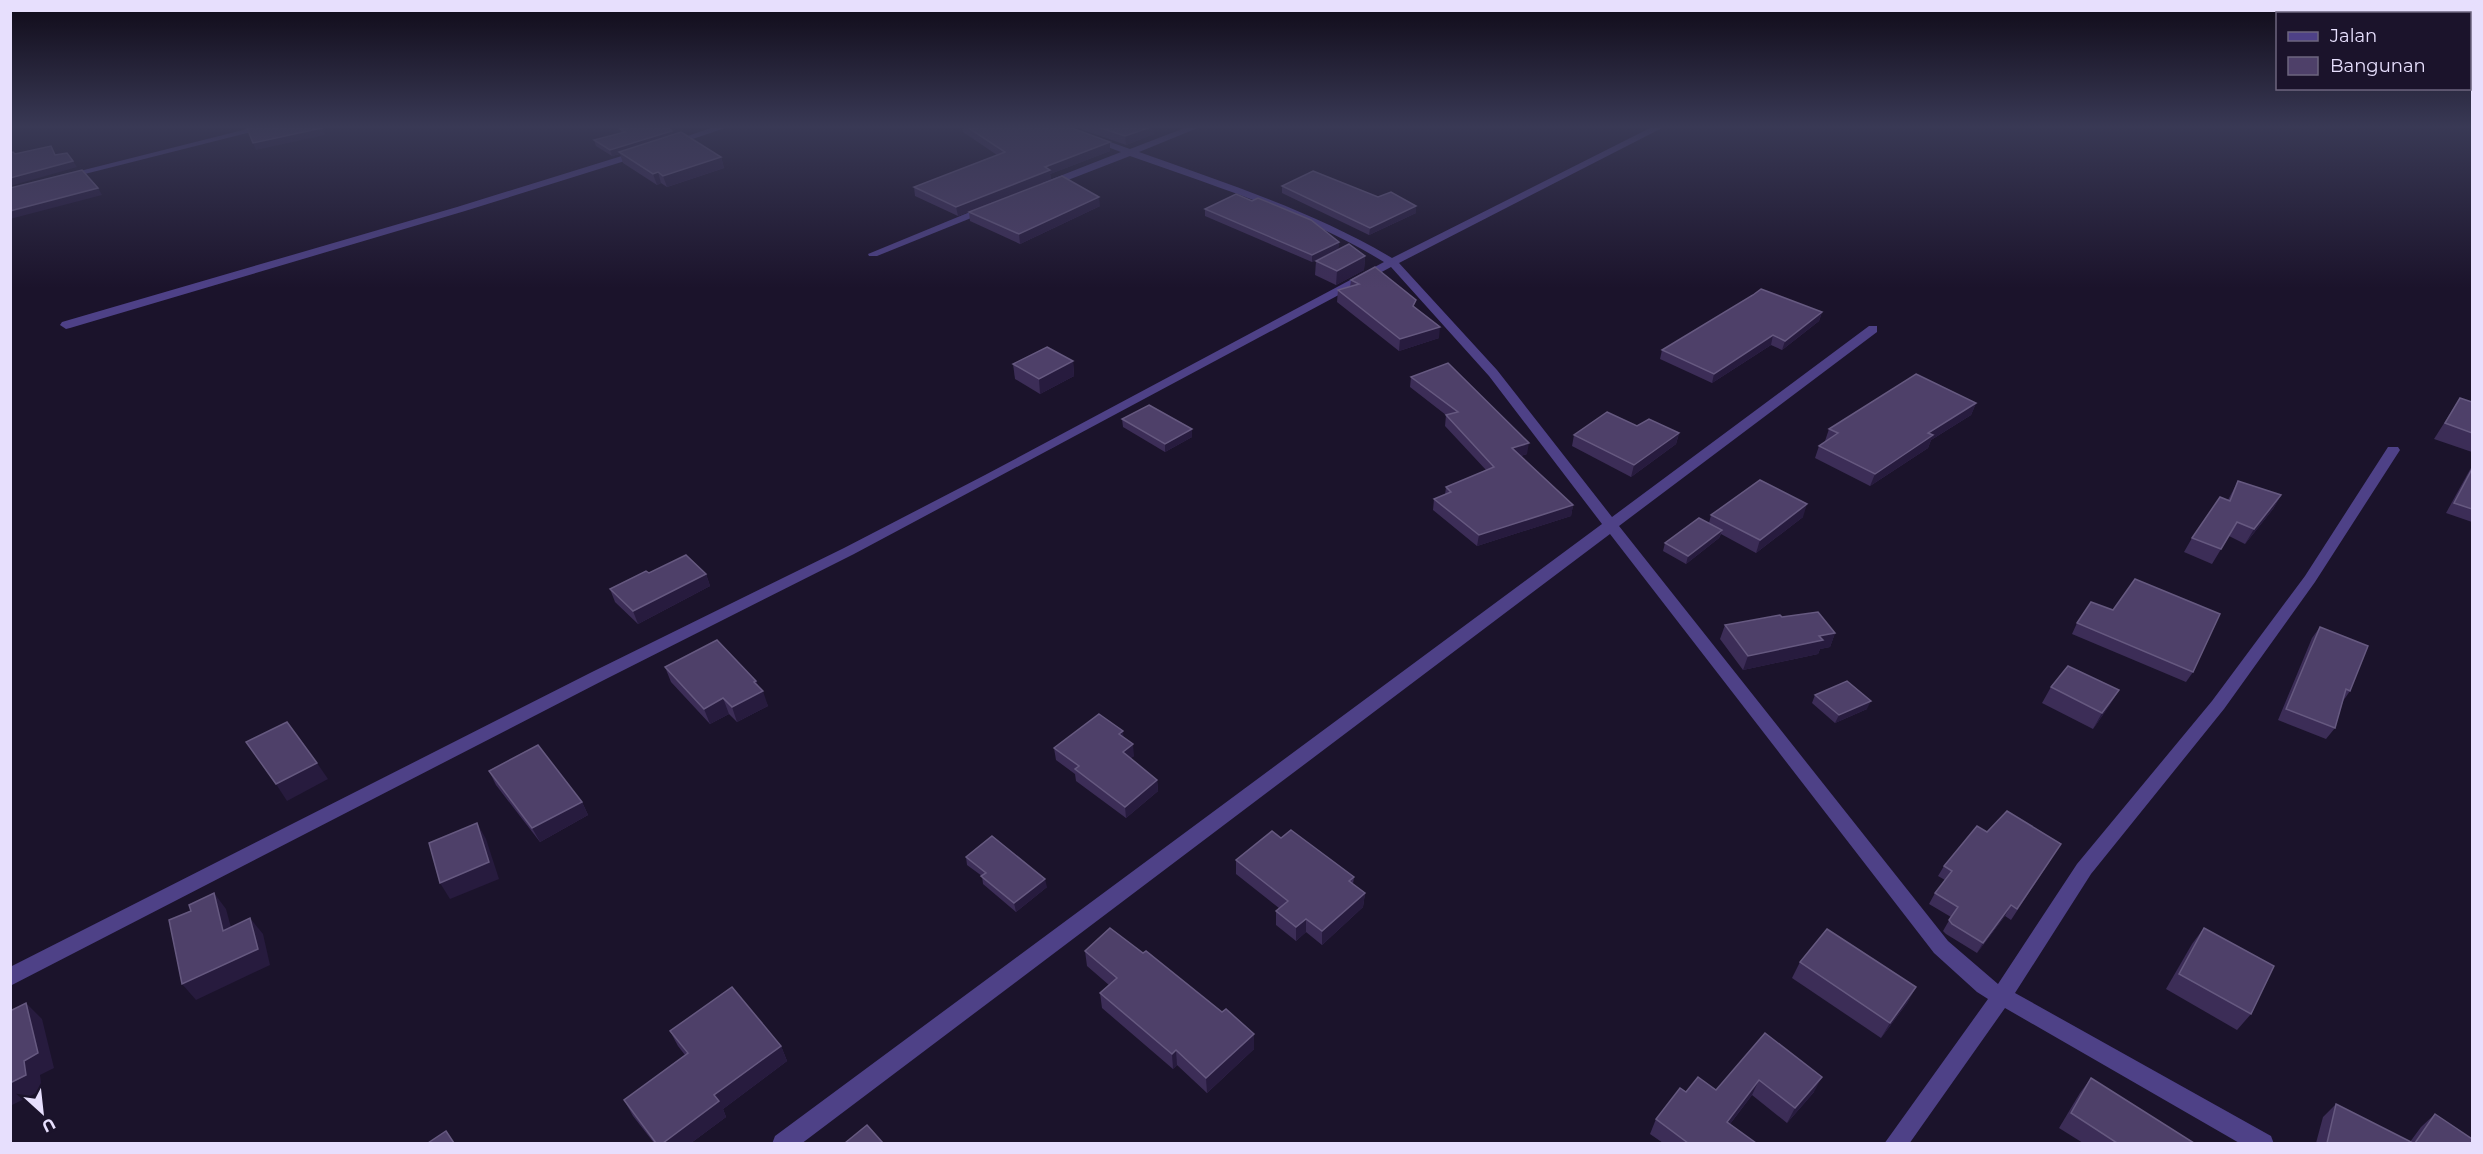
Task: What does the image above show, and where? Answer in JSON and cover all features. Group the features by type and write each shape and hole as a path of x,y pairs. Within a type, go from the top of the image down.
{"street":[{"path":"66,325 551,181"},
{"path":"1039,188 1057,181"},
{"path":"1207,181 1296,212 1360,243 1392,262 1493,373 1767,727 1941,947 1984,986 2001,997 2263,1143"},
{"path":"10,977 598,676 970,489 1392,262 1552,181"},
{"path":"873,254 995,205"},
{"path":"783,1143 1873,329"},
{"path":"1895,1143 2001,997 2084,869 2218,705 2310,579 2393,450"}],"building":[{"path":"39,181 92,181 98,188 10,211 10,188"},
{"path":"930,181 1022,181 956,207 914,187"},
{"path":"1049,181 1071,181 1099,197 1019,234 969,212"},
{"path":"1293,181 1338,181 1378,197 1391,192 1416,206 1370,228 1282,186"},
{"path":"1236,194 1252,201 1258,198 1311,220 1339,242 1312,255 1205,209"},
{"path":"1349,244 1365,256 1337,271 1316,261"},
{"path":"1375,267 1416,300 1413,306 1440,327 1400,339 1338,290 1359,284 1351,280"},
{"path":"1761,289 1822,312 1785,341 1773,335 1714,374 1662,350 1753,295"},
{"path":"1047,347 1073,361 1039,379 1013,364"},
{"path":"1448,363 1529,443 1512,448 1573,505 1479,535 1434,499 1451,492 1446,487 1494,467 1446,415 1458,412 1411,377"},
{"path":"1916,374 1976,403 1928,433 1933,435 1875,474 1819,446 1838,433 1829,429"},
{"path":"2460,398 2472,402 2472,433 2445,423"},
{"path":"1149,405 1192,429 1165,444 1122,419"},
{"path":"1607,412 1637,426 1649,419 1679,433 1634,465 1574,435"},
{"path":"2472,469 2472,509 2454,503"},
{"path":"1760,480 1807,504 1760,540 1711,515"},
{"path":"2238,481 2281,495 2254,529 2237,522 2221,549 2192,538 2220,497 2230,501"},
{"path":"1699,518 1722,530 1688,556 1665,543"},
{"path":"686,555 706,574 633,611 610,589 646,571 649,573"},
{"path":"2135,579 2220,614 2193,672 2077,623 2091,602 2113,610"},
{"path":"1818,612 1835,633 1819,636 1823,640 1748,656 1725,625 1780,615 1782,617"},
{"path":"2320,627 2368,646 2350,691 2346,689 2335,728 2286,709"},
{"path":"717,640 763,691 732,707 723,698 704,709 665,667"},
{"path":"2068,666 2119,690 2102,713 2051,687"},
{"path":"1847,681 1871,701 1839,715 1815,695"},
{"path":"1099,714 1123,731 1119,734 1133,744 1123,752 1157,780 1125,807 1075,769 1079,766 1054,748"},
{"path":"287,722 317,763 276,784 246,742"},
{"path":"538,745 582,802 532,828 489,771"},
{"path":"2007,811 2061,844 2017,909 2011,905 1983,943 1952,924 1949,920 1958,907 1935,893 1952,871 1944,866 1977,826 1987,832"},
{"path":"477,823 489,862 440,883 429,843"},
{"path":"1291,830 1354,877 1349,881 1365,893 1322,931 1306,919 1296,927 1276,911 1288,901 1236,860 1272,831 1281,838"},
{"path":"992,836 1045,879 1014,903 981,876 986,873 966,857"},
{"path":"214,893 223,931 250,918 258,949 182,984 169,920 191,911 189,905"},
{"path":"1110,928 1143,953 1146,951 1222,1012 1226,1009 1254,1034 1206,1078 1176,1050 1172,1054 1100,993 1117,978 1085,951"},
{"path":"2204,928 2274,966 2251,1014 2179,974"},
{"path":"1827,929 1916,987 1890,1023 1800,962"},
{"path":"732,987 781,1046 714,1095 719,1101 663,1143 656,1143 624,1100 688,1053 670,1031"},
{"path":"26,1003 38,1053 24,1061 26,1075 10,1083 10,1011"},
{"path":"1765,1033 1822,1077 1795,1108 1759,1080 1727,1122 1756,1143 1688,1143 1656,1119 1680,1088 1686,1092 1698,1077 1716,1090"},
{"path":"2091,1078 2194,1143 2117,1143 2071,1113"},
{"path":"2336,1104 2413,1143 2327,1143"},
{"path":"2435,1114 2472,1139 2472,1143 2415,1143"},
{"path":"867,1125 883,1143 845,1143"},
{"path":"446,1131 454,1143 428,1143"}]}
